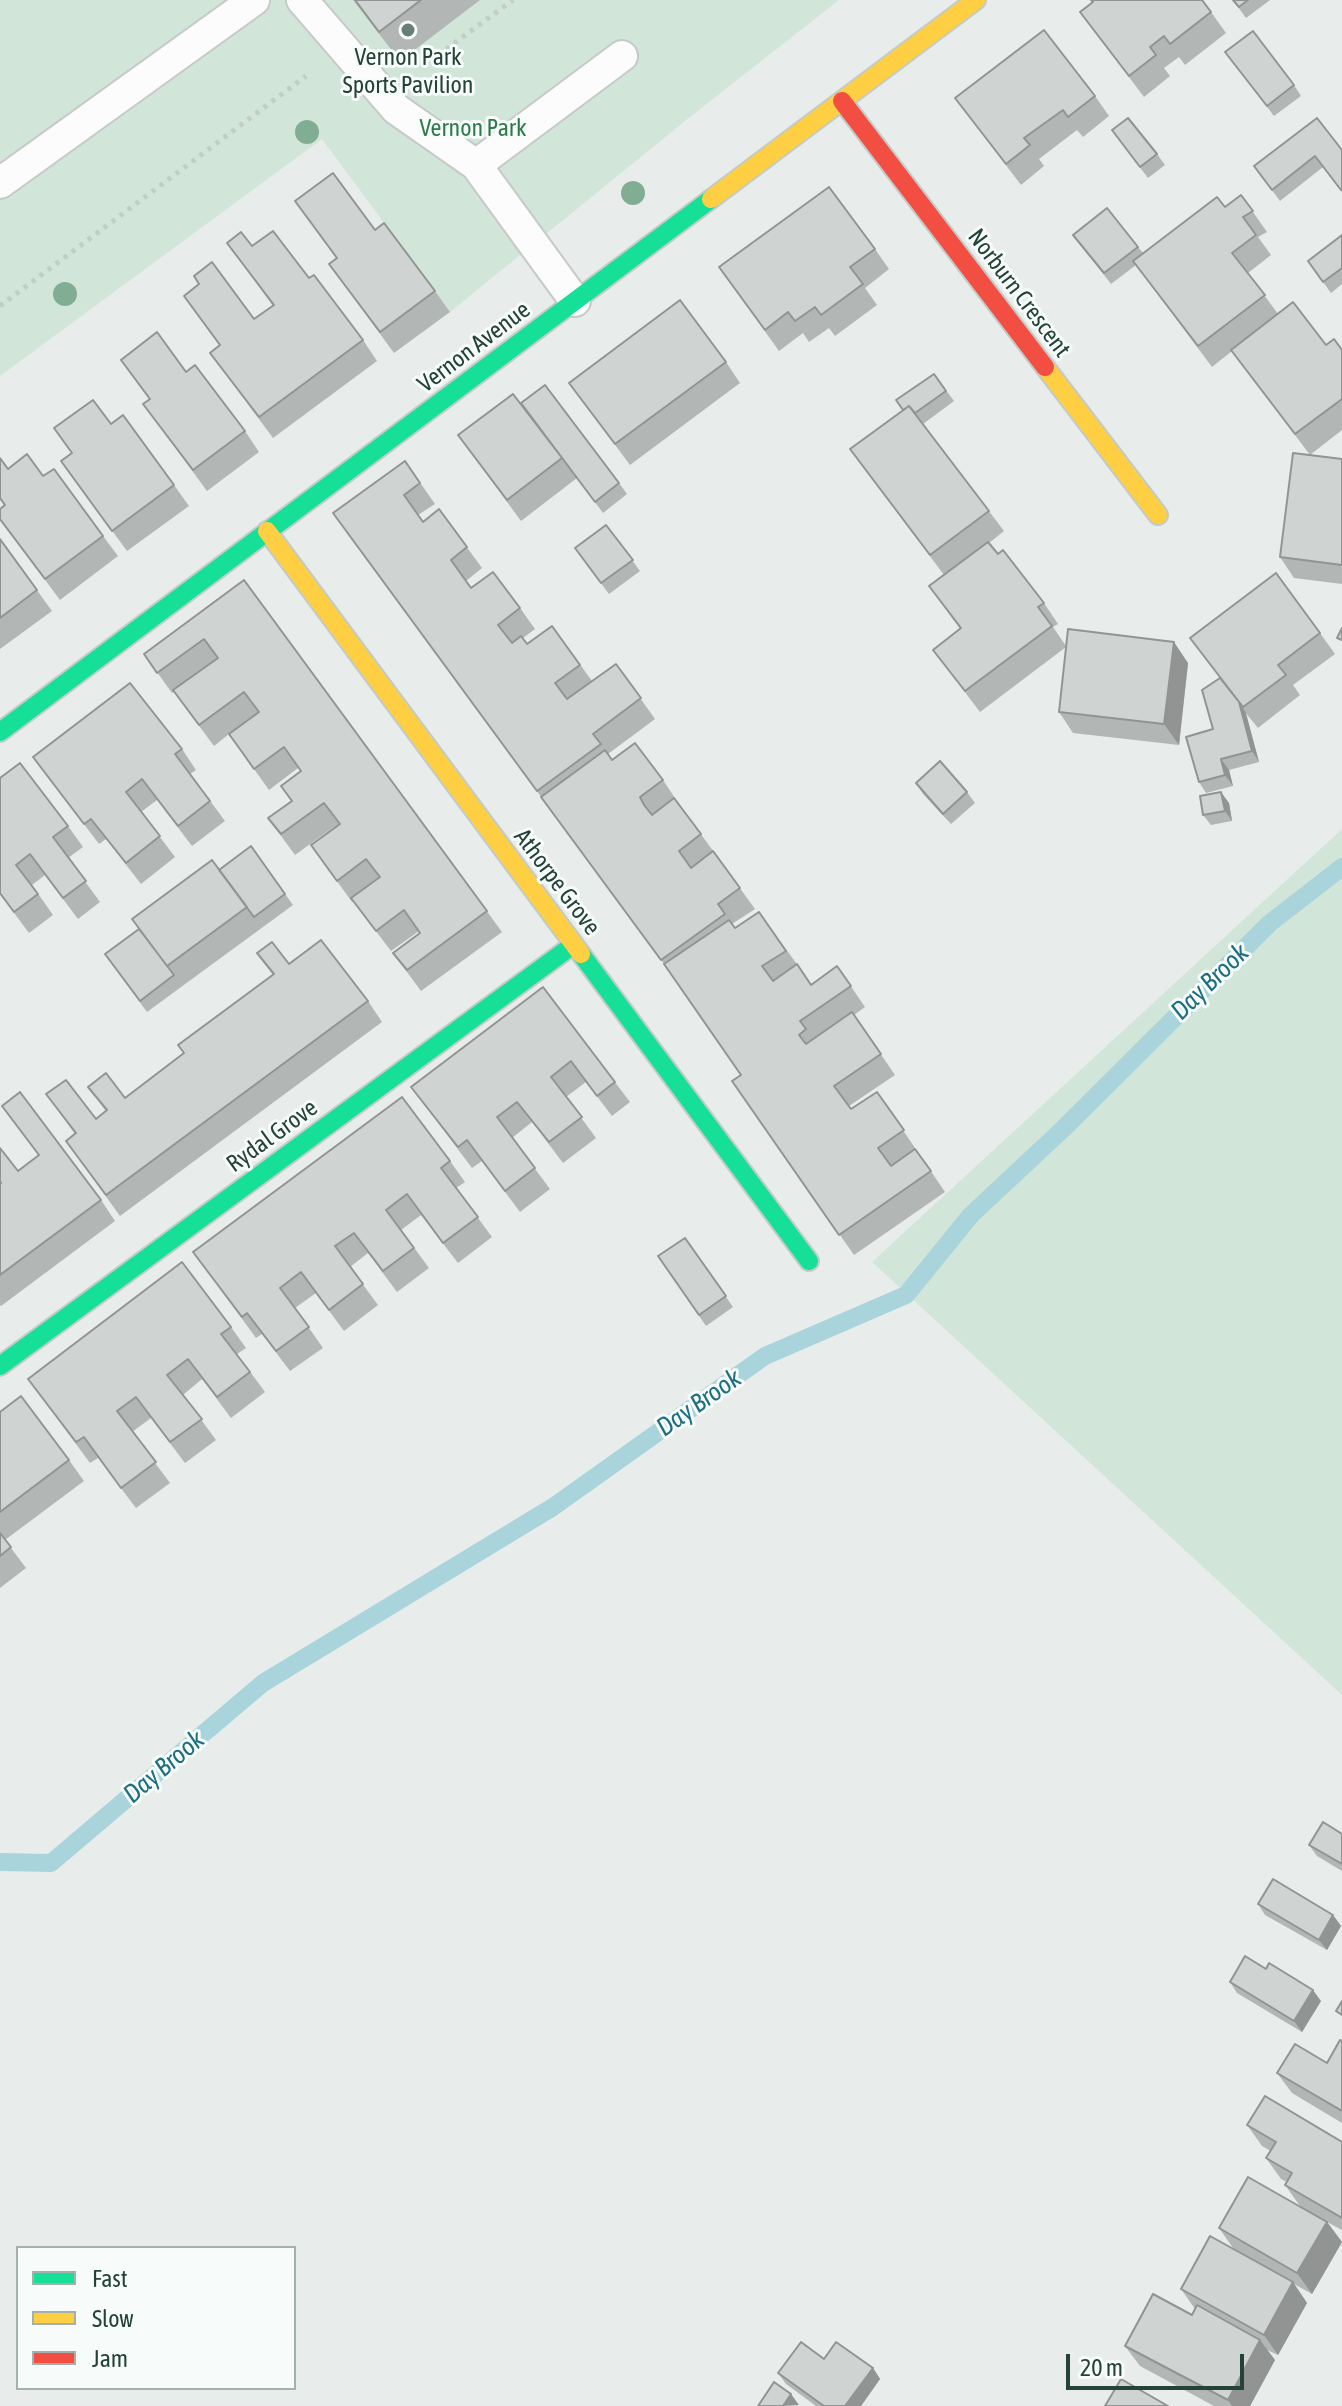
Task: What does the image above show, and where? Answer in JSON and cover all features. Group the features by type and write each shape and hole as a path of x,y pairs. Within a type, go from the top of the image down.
{"street":[{"name":"Vernon Avenue","path":"0,732 976,0"},
{"name":"Norburn Crescent","path":"842,101 1158,515"},
{"name":"Athorpe Grove","path":"267,531 809,1261"},
{"name":"Rydal Grove","path":"0,1366 573,945"}],"lane":[{"path":"0,183 254,0"},
{"path":"302,0 383,97 476,165 575,301"},
{"path":"476,165 622,56"}],"path":[{"path":"383,97 513,0"},
{"path":"0,306 342,49"}],"green space":[{"name":"Vernon Park","path":"0,0 839,0 450,312 322,139 0,376"},
{"path":"1342,829 1342,1695 872,1262"}],"building":[{"path":"355,0 421,0 379,32"},
{"path":"1091,0 1202,0 1211,12 1170,44 1164,36 1150,47 1156,55 1129,76 1080,12 1093,2"},
{"path":"1233,0 1248,0 1239,7"},
{"path":"1044,30 1095,96 1068,117 1063,110 1024,138 1030,145 1006,164 955,98"},
{"path":"1253,31 1294,85 1267,106 1225,52"},
{"path":"1128,118 1157,154 1140,167 1112,130"},
{"path":"1317,118 1342,150 1342,189 1315,156 1272,190 1254,166"},
{"path":"333,173 375,230 384,223 435,291 380,332 329,264 337,258 295,201"},
{"path":"829,187 875,249 850,267 863,284 821,315 815,307 795,321 788,312 765,330 719,267"},
{"path":"1241,195 1253,211 1243,217 1256,235 1232,253 1265,295 1198,346 1133,261 1217,197 1225,207"},
{"path":"1107,208 1138,247 1104,273 1073,235"},
{"path":"273,231 309,278 314,275 363,340 259,417 210,353 220,345 184,296 199,284 194,276 212,262 254,319 274,305 227,243 241,232 252,246"},
{"path":"1342,235 1342,268 1323,282 1308,261"},
{"path":"680,300 726,362 615,444 569,383"},
{"path":"1293,302 1326,345 1334,339 1342,350 1342,399 1295,434 1231,350"},
{"path":"157,332 186,372 195,365 245,431 193,470 143,404 150,399 121,360"},
{"path":"934,374 946,391 915,413 909,406 903,410 896,400"},
{"path":"545,385 619,483 595,502 521,403"},
{"path":"513,394 562,458 507,500 458,435"},
{"path":"93,400 111,424 123,415 174,485 112,531 61,461 72,453 54,428"},
{"path":"909,406 989,511 930,555 850,449"},
{"path":"1293,453 1342,459 1342,565 1280,557"},
{"path":"27,454 43,476 54,469 103,536 45,579 0,519 0,509 5,505 0,498 0,458 8,469"},
{"path":"405,461 420,483 404,495 423,522 439,509 467,547 451,560 471,588 493,572 520,608 498,625 512,643 521,636 527,644 552,626 580,665 555,683 567,699 616,664 641,698 593,734 601,744 537,791 333,513"},
{"path":"606,525 633,560 601,583 575,548"},
{"path":"0,539 37,590 0,618"},
{"path":"988,542 998,554 1003,550 1044,603 1038,607 1052,626 965,691 933,650 961,628 929,586"},
{"path":"1276,573 1320,633 1278,665 1286,675 1243,707 1190,638"},
{"path":"244,580 487,911 407,970 393,953 420,933 404,910 376,931 351,898 380,877 366,859 337,881 311,845 340,824 324,803 281,834 268,818 292,801 281,786 301,771 284,747 254,769 229,734 259,712 244,692 199,725 173,690 218,658 204,639 157,673 144,654"},
{"path":"1068,629 1174,642 1164,724 1059,712"},
{"path":"1220,678 1239,702 1252,751 1221,759 1225,775 1199,782 1186,737 1213,729 1202,690"},
{"path":"130,683 182,749 175,754 210,801 178,826 142,779 126,792 160,836 126,863 91,819 84,824 33,757"},
{"path":"635,743 663,780 640,797 644,805 652,815 674,798 701,834 679,851 691,868 713,851 740,888 718,904 725,914 661,960 541,797 605,750 612,760"},
{"path":"940,761 967,792 943,814 916,783"},
{"path":"20,763 68,826 53,837 86,881 63,898 30,854 16,865 38,894 14,912 0,893 0,778"},
{"path":"1221,792 1225,811 1203,815 1200,796"},
{"path":"251,846 285,894 254,917 219,870"},
{"path":"212,860 247,907 167,966 132,919"},
{"path":"759,912 786,951 762,966 773,981 797,964 811,985 837,966 851,986 800,1021 806,1029 799,1035 806,1044 852,1012 881,1054 834,1086 851,1109 877,1092 904,1130 878,1148 891,1166 915,1149 931,1171 839,1235 732,1081 741,1075 664,964 729,920 735,928"},
{"path":"139,929 174,975 140,1001 105,954"},
{"path":"321,940 368,1001 106,1195 66,1141 76,1133 46,1094 66,1080 96,1119 107,1110 88,1087 106,1073 125,1098 184,1053 178,1045 274,974 257,953 272,942 289,964"},
{"path":"543,987 615,1082 597,1096 571,1061 551,1077 582,1117 549,1142 517,1102 497,1117 535,1168 505,1191 467,1140 458,1147 411,1087"},
{"path":"20,1092 101,1200 0,1275 0,1148 18,1171 39,1155 2,1106"},
{"path":"402,1097 450,1161 441,1168 478,1217 443,1243 407,1194 386,1210 414,1248 383,1271 354,1233 335,1246 363,1284 329,1310 301,1272 280,1288 309,1327 276,1351 247,1313 242,1317 193,1252"},
{"path":"685,1238 726,1296 699,1315 658,1256"},
{"path":"182,1262 231,1327 221,1334 250,1372 217,1397 188,1359 167,1375 202,1419 170,1442 136,1397 117,1411 156,1462 121,1488 84,1437 76,1442 28,1379"},
{"path":"21,1396 69,1460 0,1512 0,1412"},
{"path":"0,1533 11,1547 0,1556"},
{"path":"1323,1822 1342,1834 1342,1864 1309,1845"},
{"path":"1273,1879 1333,1915 1319,1940 1258,1904"},
{"path":"1245,1956 1266,1969 1269,1963 1313,1990 1294,2021 1230,1982"},
{"path":"1342,2001 1342,2015 1336,2011"},
{"path":"1340,2040 1342,2111 1277,2073 1295,2044 1327,2063"},
{"path":"1265,2096 1342,2142 1342,2218 1285,2185 1292,2173 1266,2158 1276,2142 1247,2125"},
{"path":"1248,2177 1327,2222 1297,2273 1219,2228"},
{"path":"1210,2236 1293,2282 1264,2335 1181,2289"},
{"path":"1153,2294 1192,2315 1197,2305 1260,2340 1228,2400 1125,2346"},
{"path":"801,2342 824,2359 836,2342 873,2368 845,2406 824,2406 778,2373"},
{"path":"1121,2379 1168,2406 1105,2406"},
{"path":"774,2382 791,2394 783,2406 758,2406"}],"waterway":[{"name":"Day Brook","path":"0,1862 51,1863 263,1683 553,1507 765,1356 906,1295 971,1215 1064,1128 1270,923 1342,867"}],"traffic: fast":[{"path":"0,732 711,199"},
{"path":"0,1366 573,945"},
{"path":"581,954 809,1261"}],"traffic: slow":[{"path":"711,199 976,0"},
{"path":"1045,367 1158,515"},
{"path":"267,531 581,954"}],"traffic: jam":[{"path":"842,101 1045,367"}],"place":[{"name":"Vernon Park Sports Pavilion","path":"408,30"}]}
